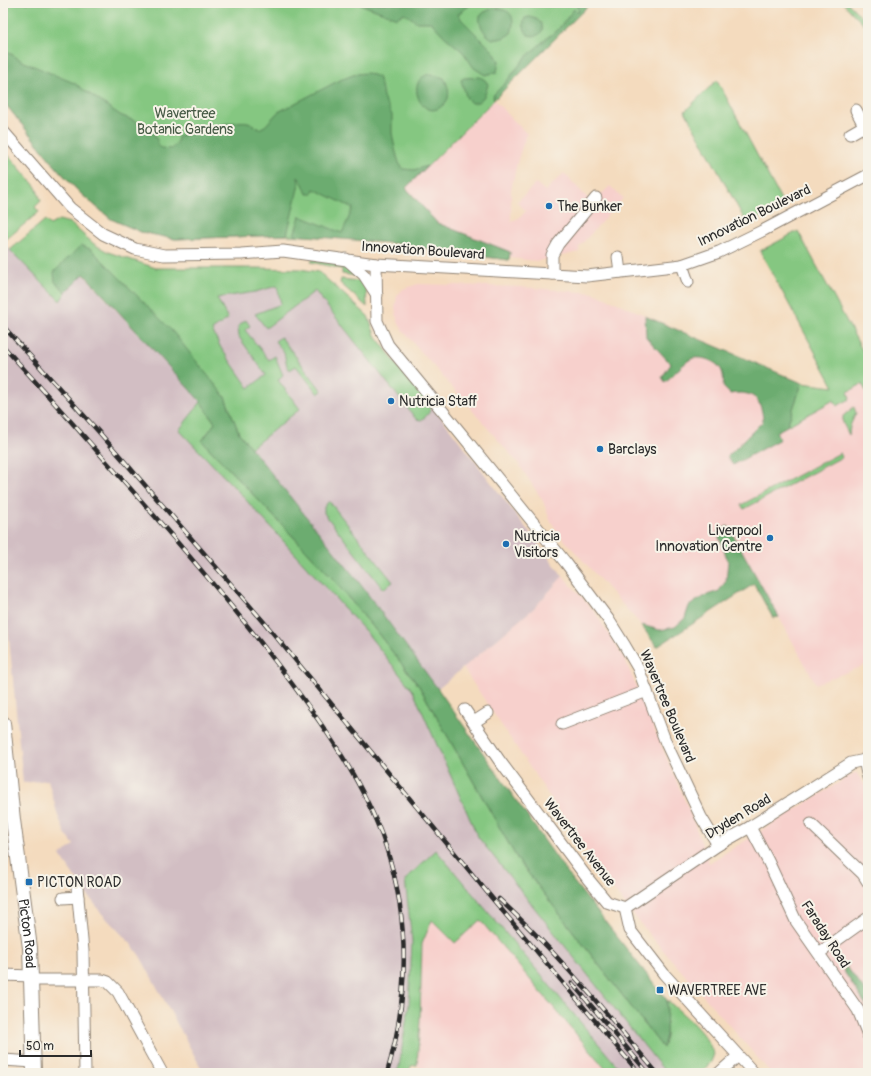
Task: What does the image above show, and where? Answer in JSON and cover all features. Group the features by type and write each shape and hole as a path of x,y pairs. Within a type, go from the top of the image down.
{"main road":[{"name":"Picton Road","path":"3,722 8,821 30,948 34,1067"}],"street":[{"path":"850,134 866,129 856,110"},
{"name":"Innovation Boulevard","path":"3,130 70,208 103,234 135,249 164,256 241,254 283,251 376,264 586,276 682,265 719,252 868,175"},
{"path":"552,274 552,255 558,244 596,198"},
{"path":"618,257 620,272"},
{"path":"346,259 364,275 377,295"},
{"name":"Wavertree Boulevard","path":"376,264 377,321 388,345 459,430 566,563 608,619 626,646 647,691 666,743 701,817 718,845"},
{"path":"682,265 688,282"},
{"path":"562,724 647,691"},
{"name":"Wavertree Avenue","path":"466,710 499,760 588,879 607,902 625,908"},
{"path":"474,722 488,713"},
{"path":"866,758 868,777"},
{"name":"Dryden Road","path":"625,908 718,845 750,827 851,763 866,758"},
{"path":"811,824 863,874 868,882"},
{"name":"Faraday Road","path":"750,827 768,861 796,922 858,1010 868,1035"},
{"path":"63,898 77,892 82,933 85,1073"},
{"path":"625,908 630,930 664,974 754,1073"},
{"path":"819,953 868,918"},
{"path":"3,975 32,978 102,980 108,982 118,992 162,1073"},
{"path":"719,1073 738,1056"},
{"path":"3,1060 34,1067"}],"shaded area":[{"path":"494,100 527,134 518,159 511,190 511,221 519,218 526,211 517,202 536,183 545,191 564,173 592,203 610,186 623,198 579,247 579,252 537,261 510,258 510,252 437,223 406,188"},
{"path":"3,242 60,301 66,292 83,274 201,402 179,430 236,489 367,633 413,691 478,837 666,1073 623,1073 436,850 405,880 412,941 409,1004 399,1067 396,1073 204,1073 140,956 85,892 60,855 74,845 65,833 58,816 48,780 23,783 7,618 3,551"},
{"name":"Barclays","path":"418,284 521,287 594,293 802,383 835,388 847,392 868,381 868,664 816,684 759,581 657,647 641,625 559,534 550,520 543,501 518,463 403,331 398,322 395,308 397,296 403,289"},
{"path":"277,286 282,304 266,328 315,291 416,419 430,403 563,576 534,608 438,689 358,581 251,448 249,388 221,348 211,330 228,319 217,298 255,292"},
{"path":"563,576 594,611 625,660 691,815 709,863 856,772 868,790 868,1073 771,1073 648,933 606,880 463,668 534,608"},
{"path":"432,920 455,943 480,920 609,1073 428,1073 417,1065 422,944"}],"green space":[{"name":"Wavertree Botanic Gardens","path":"3,3 591,3 406,188 437,223 510,252 509,260 401,244 340,238 287,235 175,239 141,232 111,219 80,193 56,167 3,103"},
{"path":"357,3 473,3 458,14 462,20 494,52 499,61 497,72 485,75 474,68 463,52 444,36 431,22 417,22 404,13 397,18"},
{"path":"584,3 591,3 494,100 494,94 507,81 524,59 549,36 556,32 574,9 577,12 579,10 576,7"},
{"path":"843,3 848,3 868,24 868,29"},
{"path":"495,8 505,10 513,19 511,33 498,39 490,38 487,35 482,29 480,21 482,14"},
{"path":"529,17 539,21 542,25 541,32 538,35 528,35 525,31 524,20 525,18"},
{"path":"3,49 24,62 74,83 120,115 147,126 153,133 161,148 171,149 177,143 178,137 213,126 234,122 248,122 259,129 265,126 278,112 340,80 356,74 367,73 378,77 383,97 392,115 392,133 399,163 403,169 414,170 427,166 406,188 437,223 510,252 509,260 401,244 294,235 300,216 342,233 353,208 314,189 312,194 307,194 298,177 299,184 287,235 175,239 141,232 111,219 80,193 56,167 3,103"},
{"path":"431,74 444,78 449,93 446,102 438,109 430,110 419,100 417,92 418,84 422,77"},
{"path":"480,77 488,84 486,91 481,100 471,103 467,99 461,80 464,78"},
{"path":"717,80 784,205 747,224 685,111"},
{"path":"3,149 36,187 41,201 35,207 39,212 3,242"},
{"path":"45,220 50,225 59,220 70,223 94,244 108,252 156,268 300,269 319,272 368,316 375,335 395,362 430,403 430,411 421,420 416,419 315,291 266,328 255,314 281,304 277,286 255,292 217,298 228,319 212,330 221,348 249,388 266,375 239,337 238,326 246,320 250,326 245,330 269,360 275,356 283,375 278,380 300,409 251,448 239,433 225,397 92,250 56,282 66,292 60,301 10,250"},
{"path":"798,231 868,361 868,390 866,391 862,384 848,392 850,399 837,406 834,400 787,426 802,383 834,387 760,251"},
{"path":"81,245 92,250 173,332 225,397 239,433 358,581 438,689 570,877 667,1000 666,1036 663,1048 518,860 419,686 373,627 326,571 202,441 215,423 201,402 84,274 66,292 55,282 54,272"},
{"path":"313,259 343,265 359,274 357,276 342,274 342,269 311,262"},
{"path":"341,279 360,281 363,279 366,286 367,307 340,283"},
{"path":"645,316 802,383 787,426 776,432 780,439 733,465 727,457 763,421 761,407 755,398 750,395 745,393 730,394 723,387 721,369 715,363 704,359 691,359 665,382 662,377 671,364 646,337"},
{"path":"281,337 322,391 318,394 296,366 290,370 287,366 284,353 275,341"},
{"path":"201,402 215,423 202,441 326,571 373,627 419,686 518,860 663,1048 666,1036 667,1000 700,1031 714,1054 711,1062 701,1073 666,1073 478,837 413,691 367,633 236,489 179,430"},
{"path":"854,407 856,413 850,426 849,435 843,423 843,416"},
{"path":"840,453 842,457 744,509 741,505"},
{"path":"329,501 393,582 383,589 324,513 324,507"},
{"path":"728,526 779,617 773,618 754,584 657,647 641,625 660,630 675,627 685,618 689,606 704,596 719,591 726,581 728,561 717,532"},
{"path":"436,850 623,1073 609,1073 480,920 455,943 432,920 422,944 417,1065 411,1066 408,1073 396,1073 399,1067 409,1004 412,941 405,880"},
{"path":"847,967 868,995 868,1008 843,970"}],"railway":[{"path":"3,326 98,431 263,621 496,903 639,1073"},
{"path":"3,346 149,509 240,617 275,661 323,727 352,773 365,797 386,847 394,875 403,931 404,960 400,1017 387,1073"},
{"path":"499,899 561,962 657,1073"},
{"path":"572,983 648,1073"}],"place":[{"name":"The Bunker","path":"549,206"},
{"name":"Nutricia Staff","path":"391,401"},
{"name":"Barclays","path":"600,449"},
{"name":"Liverpool Innovation Centre","path":"770,538"},
{"name":"Nutricia Visitors","path":"506,544"},
{"name":"PICTON ROAD","path":"29,882"},
{"name":"WAVERTREE AVE","path":"660,990"}]}
